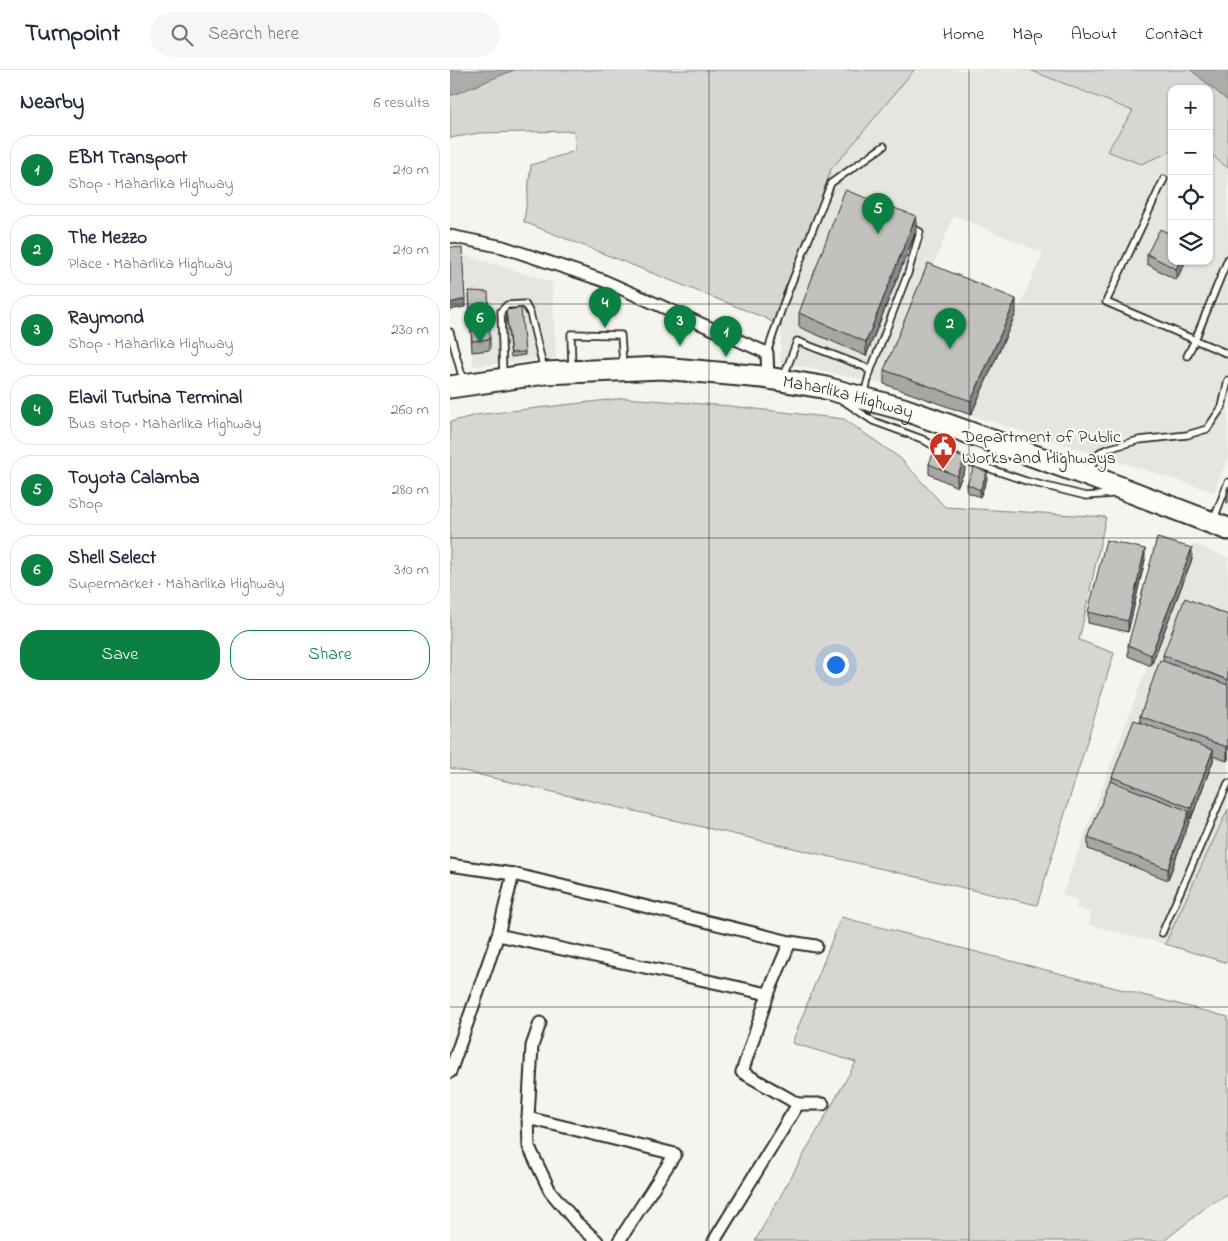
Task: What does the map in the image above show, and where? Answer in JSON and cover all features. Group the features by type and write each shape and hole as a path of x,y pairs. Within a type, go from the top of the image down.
{"highway":[{"name":"Maharlika Highway","path":"457,386 545,372 678,368 775,379 822,387 912,412 1087,475 1220,526"}],"street":[{"path":"450,236 503,247 602,280 767,353 775,379"},
{"path":"450,865 513,874 790,942 816,946"},
{"path":"450,1072 498,935 513,874"},
{"path":"498,935 768,994"},
{"path":"790,942 768,994 742,1072 798,1104 823,1104"},
{"path":"540,1023 532,1046 528,1118 529,1147 550,1191 576,1222 597,1241"},
{"path":"714,1241 798,1104"},
{"path":"528,1118 675,1154 619,1241"}],"lane":[{"path":"767,353 784,302 831,184 884,146"},
{"path":"1164,179 1106,302 1228,354"},
{"path":"863,397 870,372 908,273 920,232 904,224"},
{"path":"1187,356 1196,340 1228,259"},
{"path":"504,378 501,310 507,305 525,304 530,313 545,372"},
{"path":"450,332 457,386"},
{"path":"572,372 571,334 622,335 624,370"},
{"path":"775,379 797,341 865,367 870,372"},
{"path":"1087,475 1100,452 1107,449 1139,440 1187,435 1207,429 1222,407 1228,380"},
{"path":"822,387 873,421 922,439 944,451"},
{"path":"951,455 1026,481 1086,496 1130,492"},
{"path":"1220,526 1228,482"},
{"path":"1162,933 1228,783"}],"shaded area":[{"path":"450,70 514,70 450,96"},
{"path":"514,70 914,70 831,169 782,318 781,327 765,318 524,222 531,165 575,151 574,131 479,133 450,138 450,96"},
{"path":"914,70 1030,70 1133,111 1141,164 1168,153 1168,265 1213,265 1213,156 1228,168 1228,457 1214,492 971,415 1043,253 954,215 884,384 780,362 782,318 831,169"},
{"path":"1030,70 1191,70 1209,85 1168,85 1168,153 1141,164 1107,151 1133,111"},
{"path":"1191,70 1228,70 1228,101 1213,88 1213,85 1209,85"},
{"path":"1213,88 1228,101 1228,168 1213,156"},
{"path":"464,255 552,282 556,358 473,366"},
{"path":"625,398 730,406 844,419 900,458 945,507 1106,517 1079,640 1114,653 1037,905 450,768 450,422 476,415"},
{"path":"1193,544 1228,558 1228,809 1165,944 1089,925 1091,913 1076,908 1077,900 1062,895"},
{"path":"1228,809 1228,963 1165,944"},
{"path":"841,917 1228,1017 1228,1195 1210,1204 1164,1241 755,1241 856,1062 792,1043"}],"building":[{"path":"845,190 916,216 866,342 799,313"},
{"path":"1160,229 1168,233 1168,265 1147,254"},
{"path":"450,247 462,248 465,299 450,303"},
{"path":"928,263 1016,299 971,401 884,370"},
{"path":"1168,265 1178,265 1176,269"},
{"path":"469,291 488,292 490,339 472,341"},
{"path":"521,308 525,352 511,353 506,310"},
{"path":"936,446 965,459 957,476 929,464"},
{"path":"974,467 987,472 980,490 967,484"},
{"path":"1157,538 1192,548 1151,655 1128,645"},
{"path":"1106,540 1145,549 1128,621 1088,612"},
{"path":"1185,598 1228,615 1228,680 1163,655"},
{"path":"1160,660 1228,685 1227,747 1140,716"},
{"path":"1134,720 1213,750 1191,808 1112,777"},
{"path":"1110,781 1189,811 1168,869 1088,838"}],"place":[{"name":"Toyota Calamba","path":"878,234"},
{"name":"Elavil Turbina Terminal","path":"605,328"},
{"name":"Shell Select","path":"480,343"},
{"name":"Raymond","path":"680,346"},
{"name":"The Mezzo","path":"950,349"},
{"name":"EBM Transport","path":"726,357"},
{"name":"Department of Public Works and Highways","path":"943,470"}]}
